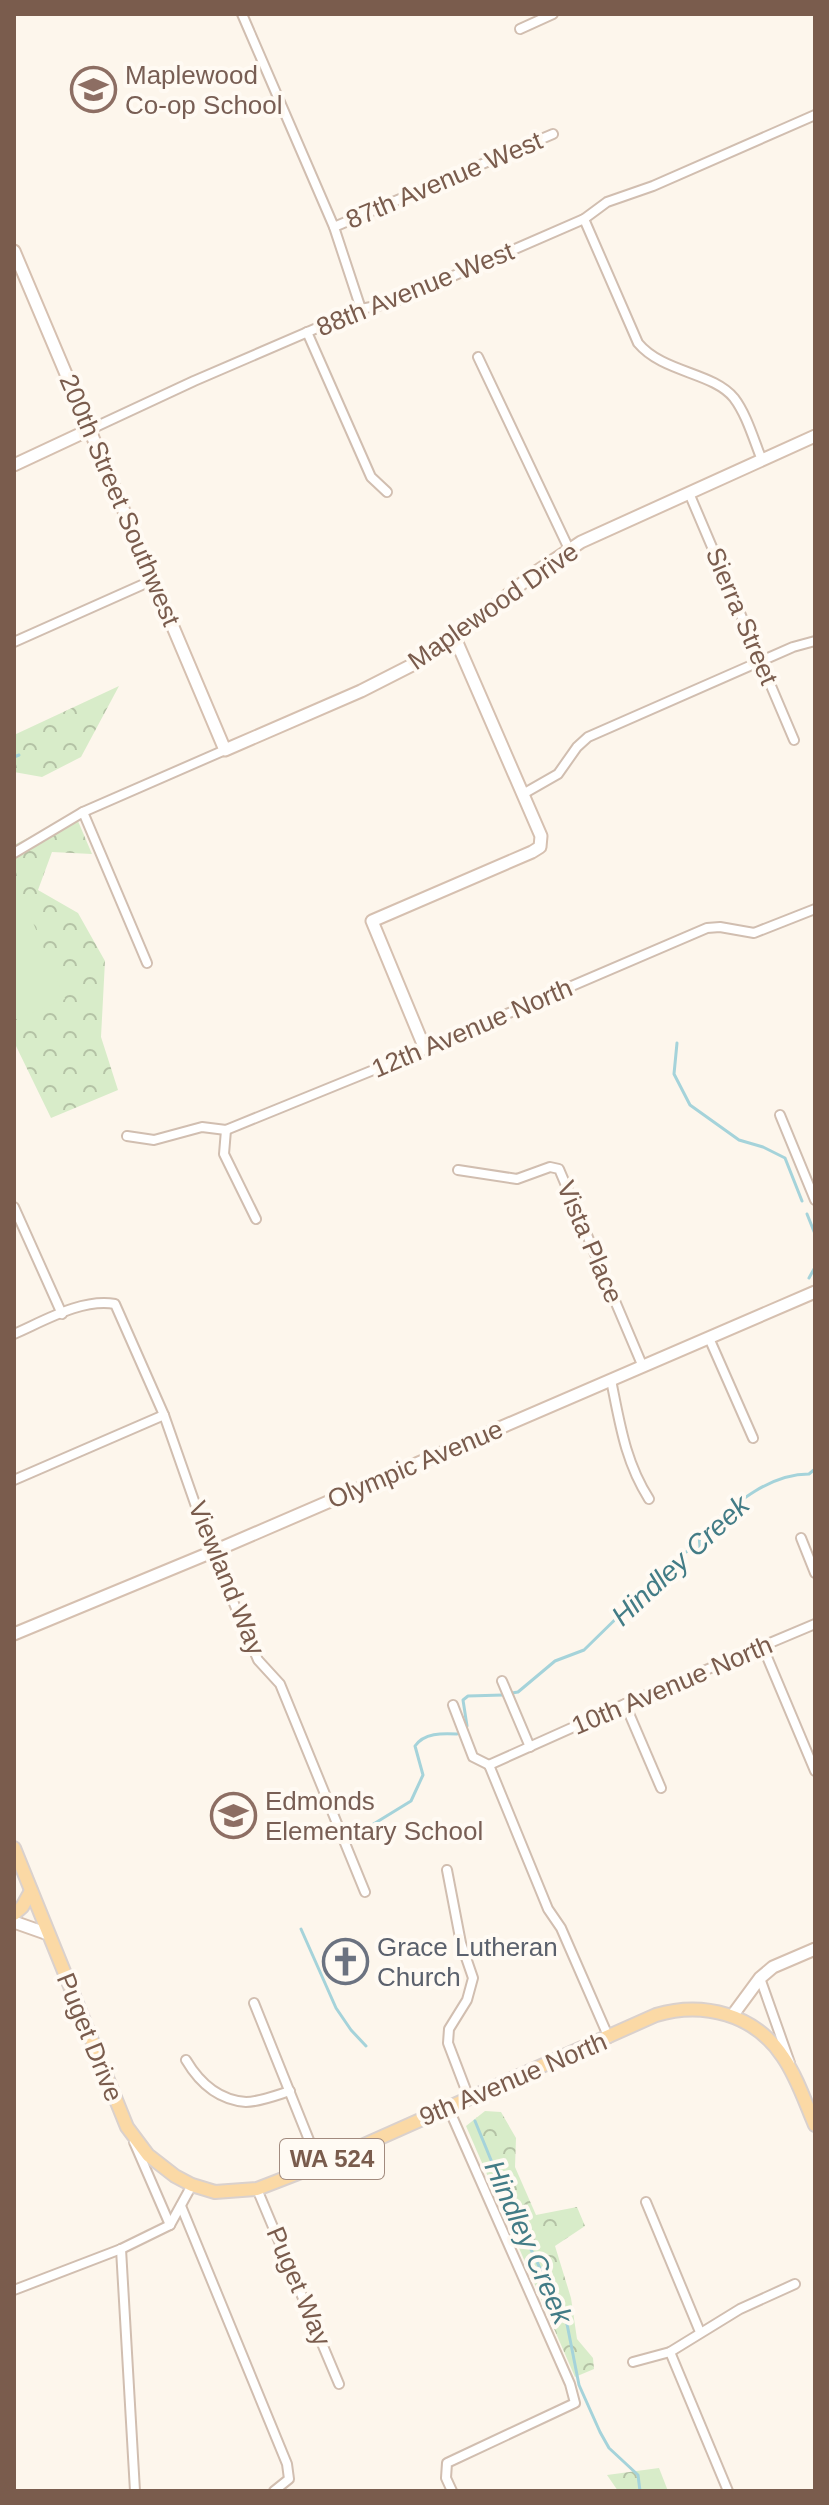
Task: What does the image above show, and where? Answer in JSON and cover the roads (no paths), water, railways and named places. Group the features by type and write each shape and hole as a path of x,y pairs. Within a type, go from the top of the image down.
{"main road":[{"name":"Puget Drive","path":"14,1848 127,2127"},
{"path":"14,1914 31,1891"},
{"name":"9th Avenue North","path":"127,2127 148,2155 192,2185 215,2192 257,2189 319,2165 656,2015 698,2008 732,2016"},
{"name":"WA 524","path":"732,2016 744,2021 778,2049 794,2075 815,2125"}],"street":[{"path":"242,14 334,227 361,309"},
{"path":"520,29 553,14"},
{"name":"88th Avenue West","path":"14,465 307,332 361,309 391,303 584,219 607,202 653,186 815,115"},
{"name":"87th Avenue West","path":"334,227 553,134"},
{"path":"584,219 638,343 648,355 720,387 733,397 762,460"},
{"name":"200th Street Southwest","path":"14,251 225,750"},
{"path":"307,332 371,477 387,492"},
{"path":"478,357 569,549"},
{"name":"Maplewood Drive","path":"14,853 83,812 398,673 455,638 569,549 815,436"},
{"name":"Sierra Street","path":"689,493 794,740"},
{"path":"14,642 153,580"},
{"path":"425,1049 372,921 540,847 541,836 455,638"},
{"path":"523,794 558,774 588,737 793,647 815,641"},
{"path":"83,812 147,963"},
{"name":"12th Avenue North","path":"127,1136 154,1140 202,1127 226,1130 707,928 754,933 815,909"},
{"path":"780,1115 815,1200"},
{"path":"226,1130 224,1154 256,1219"},
{"name":"Vista Place","path":"458,1170 517,1179 550,1167 559,1169 643,1367"},
{"path":"14,1207 62,1314 14,1334"},
{"name":"Olympic Avenue","path":"14,1634 815,1292"},
{"name":"Viewland Way","path":"62,1314 100,1302 115,1304 164,1415 212,1552 258,1660 280,1684 365,1892"},
{"path":"709,1338 753,1438"},
{"path":"611,1380 626,1454 636,1479 649,1499"},
{"path":"14,1480 164,1415"},
{"path":"801,1538 815,1573"},
{"name":"10th Avenue North","path":"489,1765 815,1624"},
{"path":"762,1645 815,1771"},
{"path":"502,1681 530,1747"},
{"path":"625,1704 661,1788"},
{"path":"453,1705 473,1757 489,1765 548,1909 561,1928 609,2038"},
{"path":"447,1870 461,1943 473,1978 467,2000 449,2029 448,2043 469,2098"},
{"path":"14,1922 48,1934"},
{"path":"732,2016 760,1978 773,1967 815,1949"},
{"path":"760,1978 794,2075"},
{"path":"254,2003 319,2165"},
{"path":"186,2060 197,2079 219,2095 247,2102 290,2091"},
{"path":"448,2107 564,2371 575,2403 447,2463 446,2478 452,2491"},
{"name":"Puget Drive","path":"127,2127 170,2225"},
{"path":"14,2290 121,2249 170,2225 192,2185"},
{"name":"Puget Way","path":"257,2189 339,2384"},
{"path":"646,2202 700,2332"},
{"path":"181,2206 287,2464 289,2479 274,2491"},
{"path":"121,2249 135,2491"},
{"path":"633,2362 670,2352 740,2309 795,2284"},
{"path":"670,2352 728,2491"}],"waterway":[{"path":"14,757 19,755"},
{"name":"Hindley Creek","path":"677,1043 674,1074 690,1105 739,1140 785,1158 802,1201"},
{"name":"Hindley Creek","path":"807,1214 815,1234"},
{"name":"Hindley Creek","path":"809,1278 814,1269"},
{"name":"Hindley Creek","path":"512,1693 518,1692 555,1661 584,1650 680,1556 689,1550 697,1552 700,1548 699,1535 750,1494 778,1480 809,1474 815,1469"},
{"name":"Hindley Creek","path":"467,1726 463,1700 468,1696 503,1695"},
{"path":"357,1839 367,1828 411,1801 423,1775 415,1746 423,1738 457,1734"},
{"path":"301,1929 336,2008 366,2046"},
{"name":"Hindley Creek","path":"475,2121 509,2204 567,2324 579,2385 609,2448 638,2475 640,2491"}],"place":[{"name":"Maplewood Co-op School","path":"94,90"},
{"name":"Edmonds Elementary School","path":"234,1816"},
{"name":"Grace Lutheran Church","path":"346,1962"}]}
